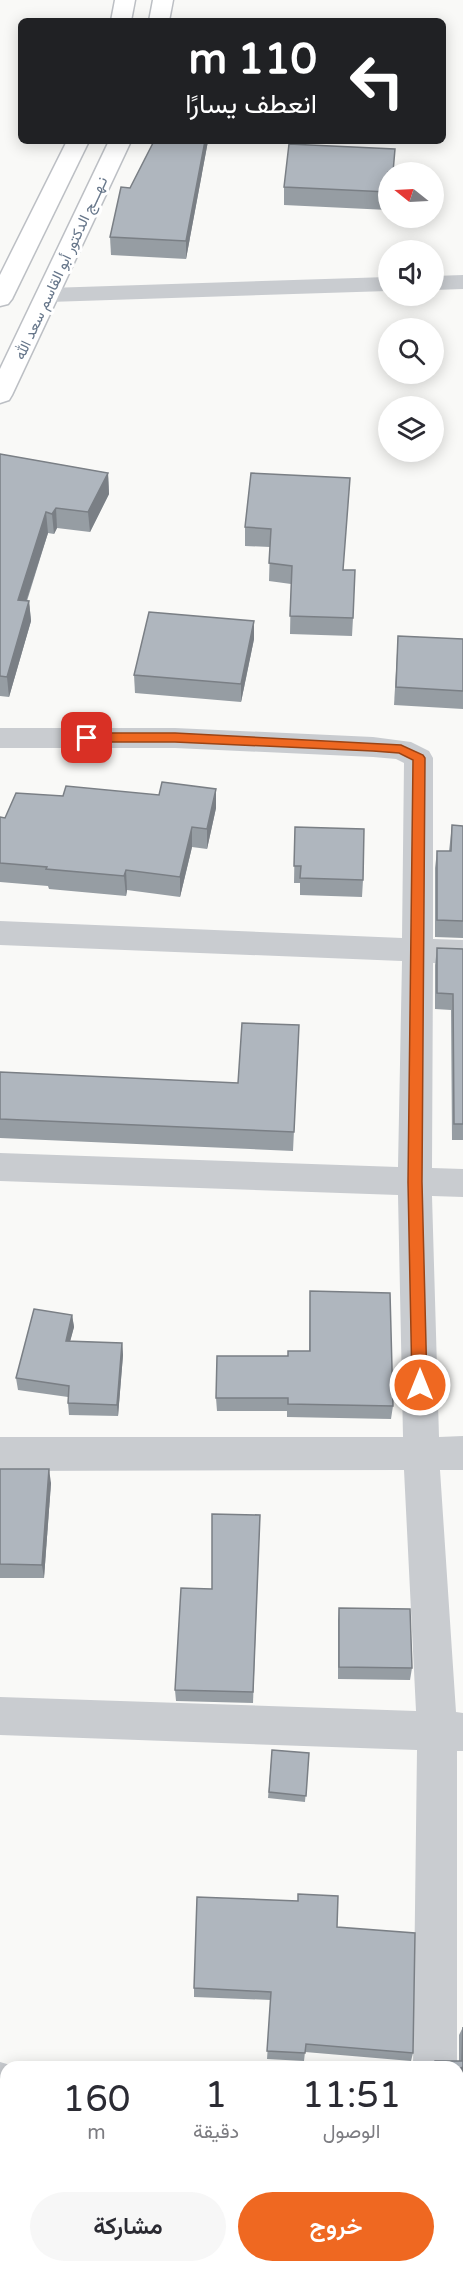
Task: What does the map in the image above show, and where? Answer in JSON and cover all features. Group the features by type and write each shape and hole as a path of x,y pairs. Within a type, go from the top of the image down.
{"main road":[{"path":"121,18 124,0"},
{"path":"160,18 163,0"},
{"path":"0,299 77,144"},
{"name":"نـهـــج الدكتور أبو القاسم سعد الله","path":"0,395 119,144"}],"street":[{"path":"444,283 463,282"},
{"path":"49,295 378,284"},
{"path":"0,738 175,738 373,747 401,749 412,752 419,758 415,1182 421,1451 450,1732 435,2061"},
{"path":"0,933 463,952"},
{"path":"0,1167 463,1183"},
{"path":"0,1454 421,1451 463,1453"},
{"path":"0,1716 450,1732"}],"building":[{"path":"152,144 204,144 186,241 110,237 121,187 130,188"},
{"path":"289,144 395,149 394,162 378,162 378,192 284,187"},
{"path":"0,454 108,473 88,512 56,508 52,514 46,512 18,600 29,601 7,677 0,676"},
{"path":"251,473 350,478 343,570 355,570 353,618 290,616 292,566 269,563 271,529 245,527"},
{"path":"149,612 254,621 241,684 134,675"},
{"path":"398,636 463,639 463,691 396,687"},
{"path":"162,782 216,789 207,829 192,827 180,877 126,870 124,876 0,863 0,817 5,818 16,793 63,796 66,786 159,795"},
{"path":"452,825 463,826 463,921 437,920 437,851 451,851"},
{"path":"295,827 364,829 363,880 300,878 301,866 294,866"},
{"path":"437,948 463,949 463,1124 454,1124 453,994 437,993"},
{"path":"242,1023 299,1025 294,1132 0,1119 0,1072 238,1083"},
{"path":"310,1291 390,1293 393,1406 288,1404 288,1398 216,1398 217,1356 288,1356 288,1351 310,1351"},
{"path":"34,1309 72,1315 66,1341 122,1343 117,1405 68,1403 69,1386 16,1378"},
{"path":"0,1469 49,1469 42,1565 0,1564"},
{"path":"212,1514 260,1515 253,1692 175,1690 181,1588 212,1589"},
{"path":"339,1608 410,1609 412,1668 339,1667"},
{"path":"272,1750 309,1753 306,1796 269,1792"},
{"path":"298,1894 338,1896 337,1927 415,1933 413,2053 306,2044 305,2053 267,2051 271,1992 194,1988 197,1897 298,1901"}],"route":[{"path":"87,738 175,738 373,747 401,749 412,752 419,758 415,1182 420,1385"}]}
